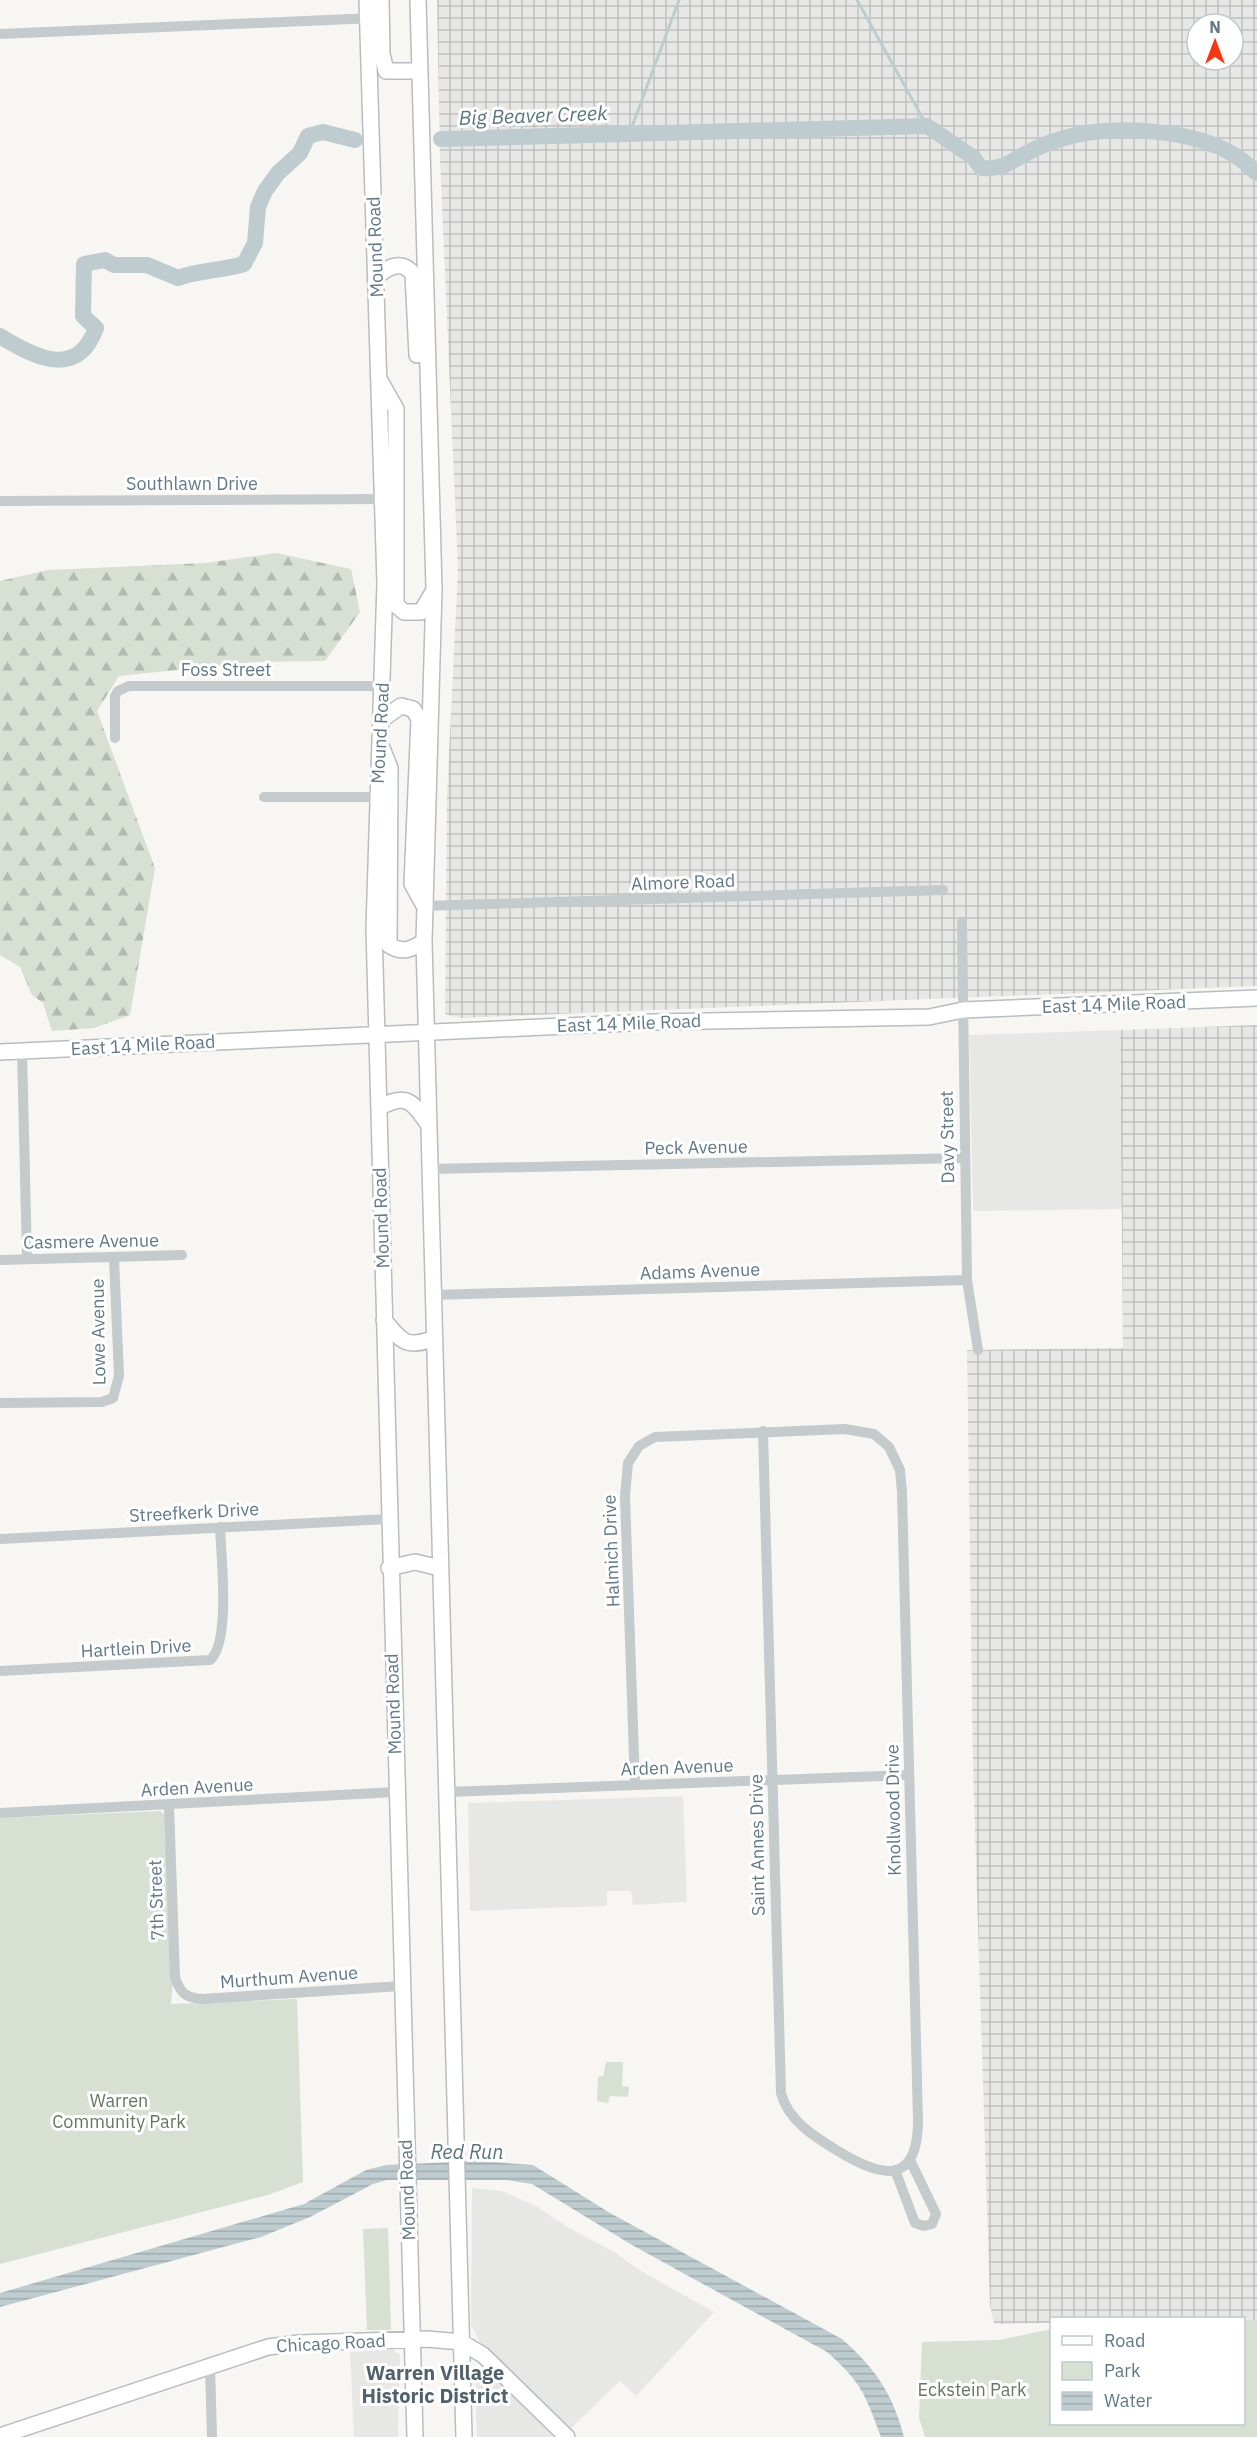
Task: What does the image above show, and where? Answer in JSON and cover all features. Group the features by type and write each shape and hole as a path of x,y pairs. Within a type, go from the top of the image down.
{"main road":[{"name":"Mound Road","path":"367,0 375,18 376,277 383,499 380,741 383,797 374,928 389,1568 415,2437"},
{"path":"381,0 375,18 386,71 420,71"},
{"path":"418,0 434,589 424,941 464,2437"},
{"path":"376,277 385,269 400,265 408,267 415,281 421,485 432,521"},
{"path":"379,379 396,409 396,605 404,612 421,612 426,607 434,589"},
{"path":"381,720 401,706 413,709 419,719 412,884 424,906"},
{"path":"383,797 389,945 399,950 413,949 424,941"},
{"name":"East 14 Mile Road","path":"0,1052 718,1019 828,1020 929,1017 963,1010 1257,998"},
{"path":"379,1108 389,1102 403,1100 416,1106 429,1124"},
{"path":"384,1320 406,1342 418,1344 435,1338"},
{"path":"389,1568 415,1562 440,1568"},
{"name":"Chicago Road","path":"0,2436 283,2344 411,2339 461,2342 483,2355 567,2437"}],"street":[{"path":"0,34 375,18"},
{"name":"Southlawn Drive","path":"0,501 383,499"},
{"name":"Foss Street","path":"115,738 115,696 118,691 129,686 382,686"},
{"path":"264,797 383,797"},
{"name":"Almore Road","path":"424,906 943,890"},
{"name":"Davy Street","path":"962,922 967,1280 978,1350"},
{"path":"22,1051 27,1259"},
{"name":"Peck Avenue","path":"430,1169 964,1158"},
{"name":"Casmere Avenue","path":"0,1260 182,1255"},
{"name":"Lowe Avenue","path":"0,1403 102,1402 113,1398 119,1376 114,1258"},
{"name":"Adams Avenue","path":"434,1295 967,1280"},
{"name":"Knollwood Drive","path":"763,1431 862,1431 882,1439 896,1456 902,1492 918,2120 916,2146 910,2160"},
{"name":"Saint Annes Drive","path":"763,1431 780,2076 783,2103 796,2121 862,2166 881,2172 894,2170"},
{"name":"Halmich Drive","path":"635,1785 625,1496 628,1463 639,1446 655,1437 763,1431"},
{"name":"Streefkerk Drive","path":"0,1539 389,1519"},
{"name":"Hartlein Drive","path":"0,1671 210,1660 217,1652 221,1634 220,1527"},
{"name":"Arden Avenue","path":"446,1791 909,1775"},
{"name":"Arden Avenue","path":"0,1813 169,1806 396,1792"},
{"name":"7th Street","path":"169,1806 175,1977 181,1993"},
{"name":"Murthum Avenue","path":"181,1993 188,1997 202,1999 401,1986"},
{"path":"910,2160 936,2214 932,2224 924,2226 915,2223 894,2170 910,2160"},
{"path":"210,2366 212,2437"}],"shaded area":[{"path":"437,0 1257,0 1257,986 460,1018 445,1014 447,797 458,569 440,159"},
{"path":"1257,1025 1257,2320 1245,2320 1245,2317 1050,2317 1050,2323 994,2324 990,2305 973,1767 967,1350 1123,1348 1120,1030"},
{"path":"1120,1030 1122,1209 973,1211 969,1035"},
{"path":"683,1796 687,1902 633,1905 631,1891 607,1891 607,1906 470,1911 468,1803"},
{"path":"472,2188 502,2191 536,2206 569,2228 616,2253 641,2271 714,2312 636,2396 620,2381 571,2428 480,2342 471,2325"},
{"path":"393,2349 400,2355 398,2437 354,2437 350,2352"},
{"path":"489,2371 555,2437 477,2437 475,2385"}],"green space":[{"path":"276,553 351,569 360,612 325,661 254,662 119,676 97,711 155,868 130,1015 94,1028 52,1031 43,1003 32,995 20,967 0,955 0,581 48,570 206,563"},
{"name":"Warren Community Park","path":"160,1811 165,1815 173,1981 171,2004 297,1999 303,2182 268,2195 0,2264 0,1818"},
{"path":"606,2062 623,2062 622,2086 629,2087 628,2097 610,2096 608,2103 597,2101 598,2077 603,2076"},
{"path":"388,2228 391,2330 367,2330 363,2229"},
{"name":"Eckstein Park","path":"1245,2320 1257,2320 1257,2437 925,2437 919,2418 922,2342 1000,2340 1050,2329 1050,2425 1245,2425"}],"water":[{"name":"Red Run","path":"478,2161 533,2165 610,2213 842,2339 864,2360 881,2383 900,2422 904,2437 881,2437 861,2390 848,2372 827,2352 632,2245 532,2184 507,2180 387,2180 373,2184 310,2217 261,2237 0,2307 0,2293 304,2204 366,2170 386,2165"}],"waterway":[{"name":"Big Beaver Creek","path":"630,132 679,0"},
{"name":"Big Beaver Creek","path":"857,0 927,126"},
{"path":"441,139 927,126 974,158 981,168 990,168 1008,164 1034,149 1061,139 1080,134 1126,130 1174,134 1197,139 1239,158 1257,173"},
{"name":"Big Beaver Creek","path":"0,336 40,356 66,359 78,354 88,344 96,328 83,316 84,264 105,260 114,265 147,265 178,278 244,264 255,243 258,207 265,191 278,173 300,153 308,136 323,132 355,140"}],"district":[{"name":"Warren Village Historic District","path":"435,2384"}]}
